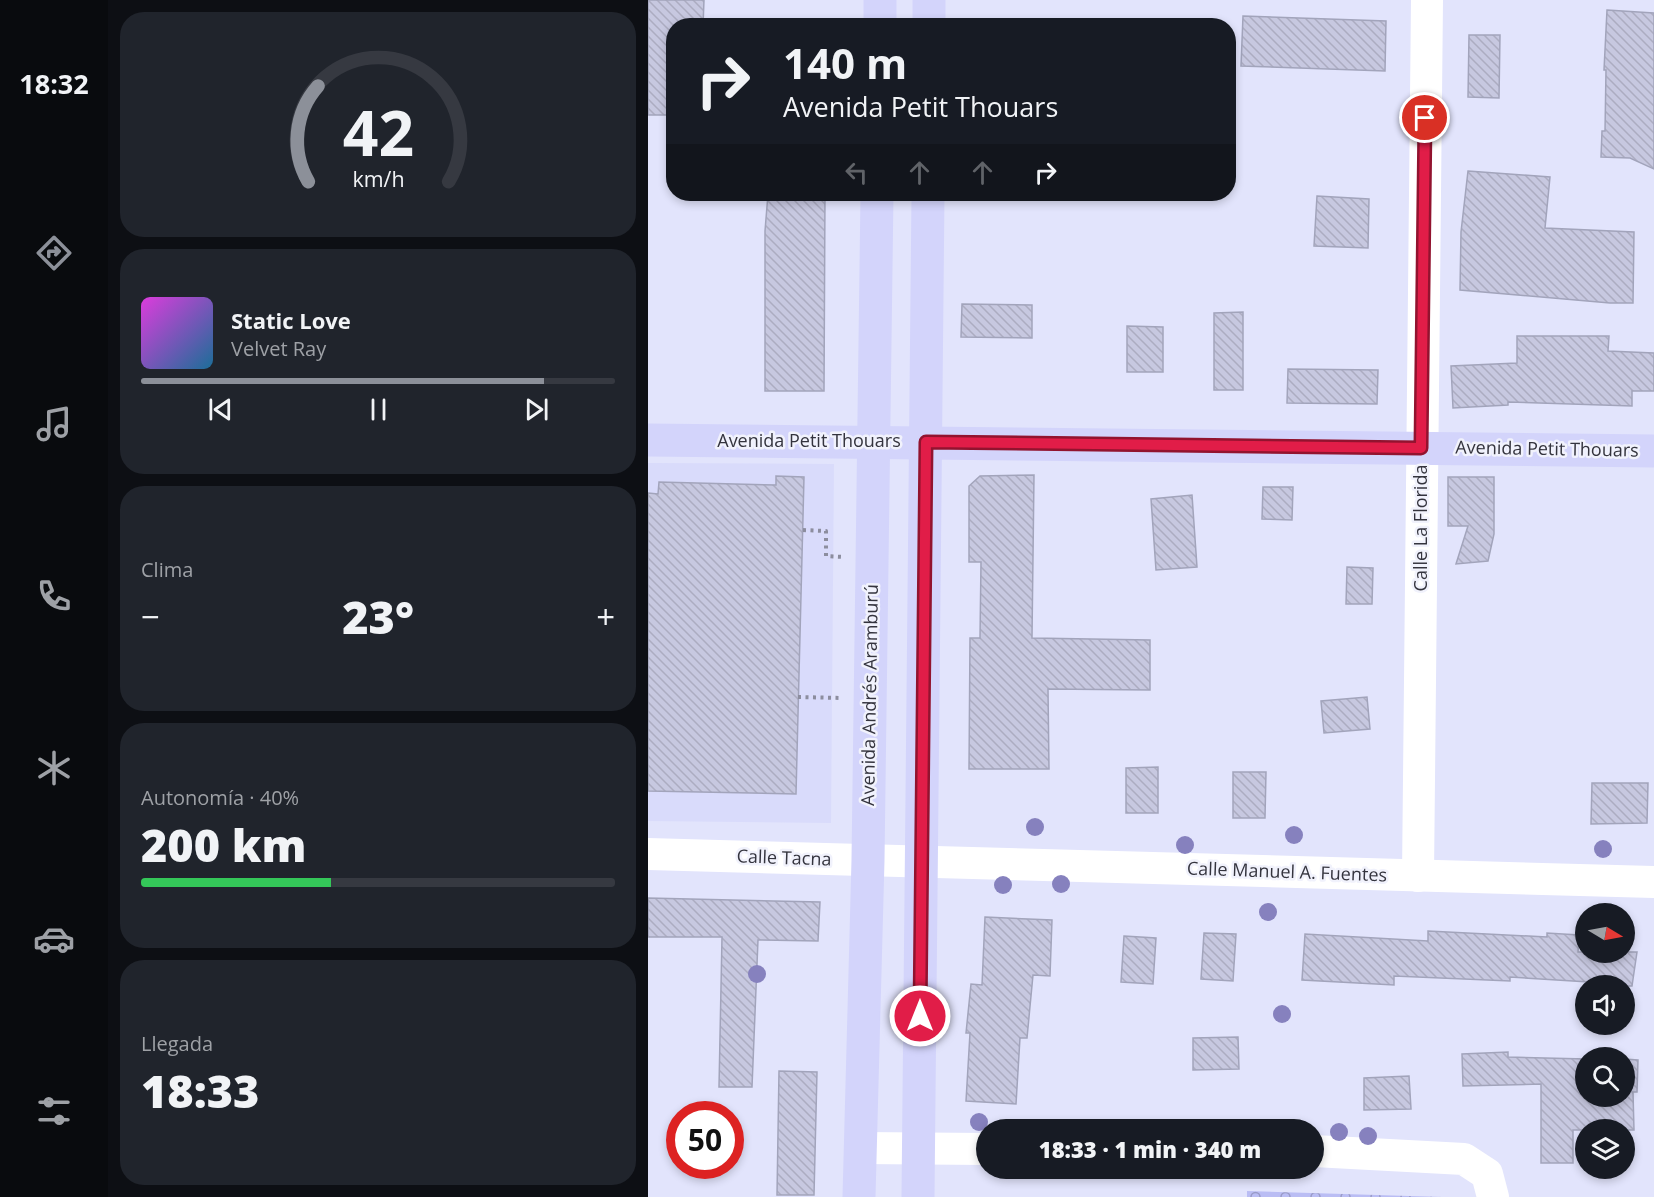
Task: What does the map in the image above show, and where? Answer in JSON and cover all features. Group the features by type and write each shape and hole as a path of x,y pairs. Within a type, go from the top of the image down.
{"main road":[{"path":"880,0 880,18"},
{"path":"929,0 929,18"},
{"name":"Avenida Andrés Aramburú","path":"859,1197 868,860 877,201"},
{"path":"918,1197 928,201"},
{"name":"Avenida Petit Thouars","path":"648,440 1654,450"}],"street":[{"name":"Calle La Florida","path":"1419,876 1421,448 1427,0"},
{"name":"Calle Tacna","path":"648,854 921,861"},
{"name":"Calle Manuel A. Fuentes","path":"921,861 1654,882"},
{"path":"860,1148 976,1149"},
{"path":"1324,1152 1464,1159 1487,1174 1492,1197"}],"path":[{"path":"802,530 826,531 826,556 872,558"},
{"path":"798,697 870,698"}],"shaded area":[{"path":"648,463 834,464 831,823 648,821"}],"green space":[{"path":"1247,1191 1442,1197 1247,1197"}],"building":[{"path":"648,0 704,0 703,18 666,18 666,115 648,115"},
{"path":"1607,10 1654,13 1654,169 1630,158 1601,157 1602,131 1605,131 1606,70 1604,70"},
{"path":"1243,16 1386,21 1385,71 1241,66"},
{"path":"1469,35 1500,35 1499,98 1468,97"},
{"path":"1468,171 1550,177 1545,228 1634,232 1633,303 1460,290 1461,232"},
{"path":"1317,196 1369,199 1368,248 1314,246"},
{"path":"767,201 825,201 824,391 765,391 765,231"},
{"path":"962,304 1032,305 1032,338 961,337"},
{"path":"1243,312 1243,390 1214,390 1214,313"},
{"path":"1127,326 1163,327 1163,372 1127,372"},
{"path":"1517,336 1609,336 1608,351 1654,353 1654,391 1632,391 1632,406 1508,402 1508,405 1453,408 1451,366 1517,363"},
{"path":"1288,369 1378,370 1377,404 1287,403"},
{"path":"1034,475 1032,638 1150,640 1150,690 1048,689 1049,769 969,769 970,638 980,638 981,562 969,562 969,486 980,476"},
{"path":"776,476 804,477 796,794 648,791 648,493 658,494 659,482 776,485"},
{"path":"1448,477 1494,477 1494,534 1488,561 1456,564 1468,526 1448,526"},
{"path":"1263,487 1293,487 1292,520 1262,519"},
{"path":"1192,495 1197,567 1156,570 1151,499"},
{"path":"1347,567 1373,568 1372,604 1346,604"},
{"path":"1367,697 1370,729 1324,733 1321,701"},
{"path":"1158,767 1158,813 1126,813 1126,768"},
{"path":"1233,772 1266,772 1265,818 1233,818"},
{"path":"1592,783 1648,783 1647,823 1591,824"},
{"path":"648,898 820,902 818,941 758,940 752,1087 719,1087 722,937 648,937"},
{"path":"985,917 1052,920 1050,976 1033,975 1027,1038 1020,1038 1016,1104 966,1101 970,1033 966,1033 971,984 982,985"},
{"path":"1428,931 1547,937 1547,933 1575,935 1575,963 1635,963 1635,952 1637,952 1634,975 1575,975 1575,981 1510,977 1510,981 1394,976 1394,985 1302,980 1305,934 1428,941"},
{"path":"1204,933 1236,934 1233,981 1201,979"},
{"path":"1124,936 1156,938 1153,984 1121,982"},
{"path":"1238,1037 1239,1069 1193,1070 1193,1038"},
{"path":"1508,1052 1508,1057 1575,1059 1575,1107 1633,1107 1634,1119 1575,1119 1573,1163 1541,1163 1541,1084 1463,1086 1462,1054"},
{"path":"1635,1060 1638,1060 1637,1092 1635,1092"},
{"path":"779,1071 817,1072 814,1195 777,1195"},
{"path":"1409,1076 1411,1109 1364,1110 1364,1078"}],"route":[{"path":"920,1016 926,442 1421,448 1425,118"}]}
